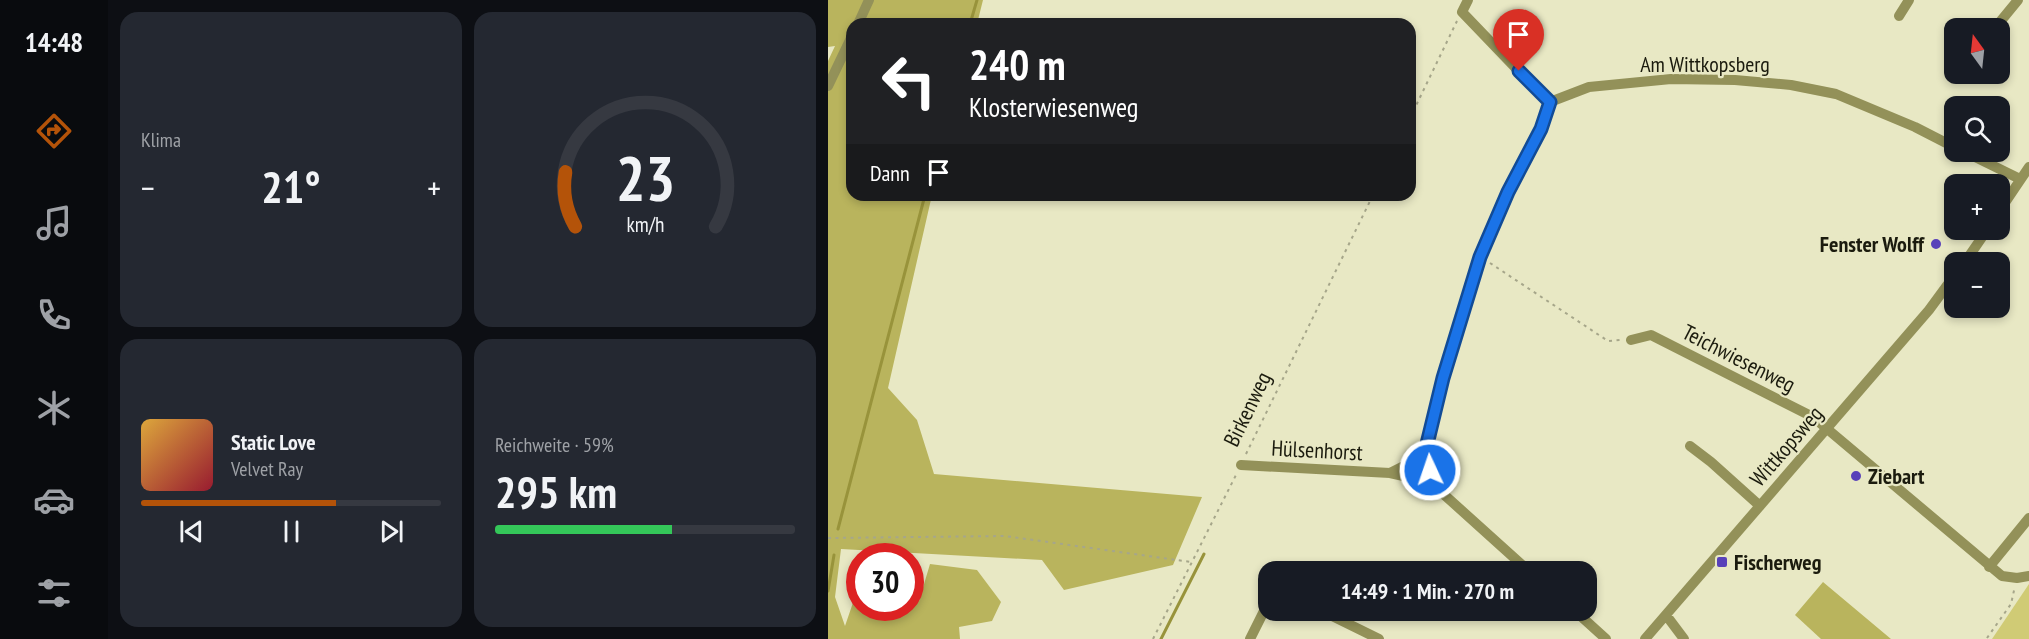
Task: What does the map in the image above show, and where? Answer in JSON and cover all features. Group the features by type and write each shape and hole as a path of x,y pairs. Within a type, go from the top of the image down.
{"street":[{"path":"861,18 869,0"},
{"path":"1468,0 1462,12 1550,102 1541,129 1508,192 1480,257 1443,378 1426,452 1430,470 1440,491 1518,561"},
{"path":"1899,16 1909,0"},
{"path":"2003,18 2018,0"},
{"path":"828,86 846,48"},
{"name":"Am Wittkopsberg","path":"1550,102 1589,87 1671,79 1735,80 1791,85 1836,94 1915,127 1944,142"},
{"path":"1985,162 2020,179"},
{"path":"2010,194 2029,169"},
{"name":"Wittkopsweg","path":"1646,639 1929,310 1944,290"},
{"name":"Teichwiesenweg","path":"1631,340 1651,335 1813,417 1826,429"},
{"path":"1826,429 1989,567 2002,576 2016,578 2029,576"},
{"path":"1690,446 1760,506"},
{"name":"Hülsenhorst","path":"1390,473 1413,462 1426,452"},
{"name":"Hülsenhorst","path":"1241,465 1390,473 1417,479 1440,491"},
{"path":"1989,567 2029,518"},
{"path":"1666,615 1684,639"},
{"path":"1250,639 1259,621"},
{"path":"1342,621 1379,639"},
{"path":"1586,621 1606,639"}],"path":[{"path":"1416,106 1462,12"},
{"name":"Birkenweg","path":"1153,639 1370,201"},
{"path":"1480,257 1608,341 1631,340"},
{"path":"828,538 1005,536 1191,562"},
{"path":"1987,638 2011,604 2016,578"}],"shaded area":[{"path":"828,0 983,0 978,18 846,18 846,201 931,201 888,388 917,420 934,474 1202,497 1173,565 1064,590 1042,560 924,554 924,543 846,543 846,549 841,549 835,597 845,626 847,621 924,621 924,584 930,564 977,570 1001,602 992,621 959,627 960,639 828,639 828,61 835,46 828,47"},
{"path":"1823,582 1891,639 1821,639 1795,615"},
{"path":"2029,584 2029,639 1992,639"}],"waterway":[{"path":"972,18 977,0"},
{"path":"838,529 923,201"},
{"path":"1161,639 1204,554"},
{"path":"828,591 834,555"}],"place":[{"name":"Fenster Wolff","path":"1936,244"},
{"name":"Ziebart","path":"1856,476"},
{"name":"Fischerweg","path":"1722,562"}],"route":[{"path":"1430,470 1426,452 1427,444 1461,314 1480,257 1508,192 1541,129 1550,102 1519,71"}]}
